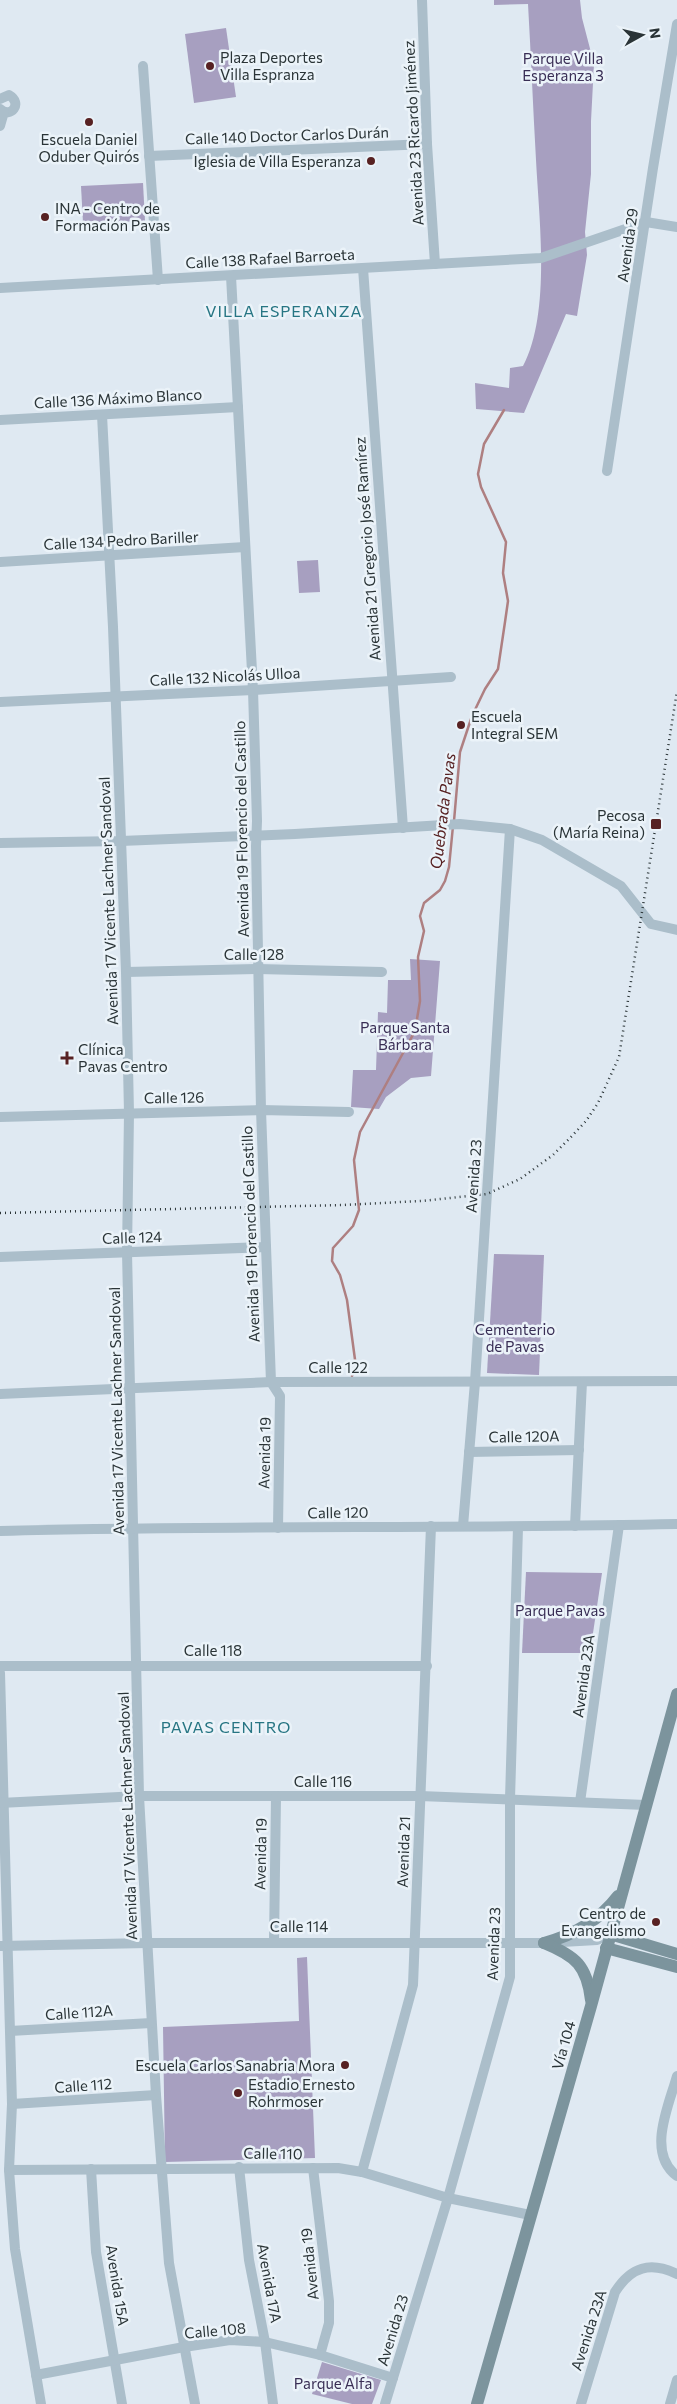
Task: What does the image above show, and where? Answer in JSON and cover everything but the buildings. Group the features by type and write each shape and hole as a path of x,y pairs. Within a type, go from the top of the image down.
{"main road":[{"name":"Vía 104","path":"477,2404 591,2006 602,1944 610,1934 677,1694"},
{"path":"544,1943 575,1933 589,1924 601,1914 622,1890"},
{"path":"610,1934 677,1954"},
{"path":"544,1943 569,1955 582,1968 590,1990 591,2006"},
{"name":"Calle 114","path":"602,1944 677,1967"}],"street":[{"name":"Avenida 23 Ricardo Jiménez","path":"422,0 427,144 435,264"},
{"name":"Avenida 29","path":"607,471 677,24"},
{"path":"143,66 158,280"},
{"path":"0,99 9,95 16,101 14,110 10,113 2,111 0,126"},
{"name":"Calle 140 Doctor Carlos Durán","path":"149,156 427,144"},
{"path":"646,222 677,227"},
{"name":"Calle 138 Rafael Barroeta","path":"0,288 542,258 646,222"},
{"name":"Avenida 21 Gregorio José Ramírez","path":"363,268 403,828"},
{"name":"Avenida 19 Florencio del Castillo","path":"231,276 253,690 260,1110 271,1382"},
{"name":"Calle 136 Máximo Blanco","path":"0,420 238,407"},
{"name":"Avenida 17 Vicente Lachner Sandoval","path":"102,415 110,556 126,972 129,1113 127,1252 137,1665 138,1796 151,2023 169,2263 195,2404"},
{"name":"Calle 134 Pedro Bariller","path":"0,562 245,547"},
{"name":"Calle 132 Nicolás Ulloa","path":"0,702 253,690 451,677"},
{"path":"0,843 121,841 460,824 510,829 542,840 621,886 651,924 656,927 677,930"},
{"name":"Avenida 23","path":"463,1526 475,1382 510,829"},
{"name":"Calle 128","path":"126,972 258,968 382,972"},
{"name":"Calle 126","path":"0,1117 260,1110 349,1112"},
{"name":"Calle 124","path":"0,1256 266,1247"},
{"name":"Calle 122","path":"0,1394 271,1382 582,1382 677,1380"},
{"name":"Avenida 19","path":"271,1382 280,1396 278,1528"},
{"path":"575,1526 582,1382"},
{"name":"Calle 120A","path":"469,1452 579,1450"},
{"name":"Calle 120","path":"0,1531 133,1527 518,1527 677,1524"},
{"name":"Avenida 23A","path":"580,1802 619,1525"},
{"name":"Avenida 21","path":"362,2172 413,1985 427,1666 430,1526"},
{"name":"Avenida 23","path":"385,2404 448,2198 510,1977 510,1799 518,1527"},
{"name":"Calle 118","path":"0,1666 427,1666"},
{"path":"0,1673 4,1946 10,2032 12,2104 9,2170 15,2249 41,2404"},
{"name":"Calle 116","path":"2,1803 138,1796 420,1796 646,1805"},
{"name":"Avenida 19","path":"274,1942 276,1796"},
{"name":"Calle 114","path":"4,1946 147,1942 602,1944"},
{"name":"Calle 112A","path":"10,2032 151,2023"},
{"path":"677,2076 662,2127 662,2153 666,2164 677,2176"},
{"name":"Calle 112","path":"12,2104 156,2095"},
{"name":"Avenida 17A","path":"239,2168 249,2260 273,2404"},
{"name":"Avenida 19","path":"313,2168 329,2301 328,2323 320,2355"},
{"name":"Calle 110","path":"9,2170 338,2168 362,2172 448,2198 530,2215"},
{"name":"Avenida 15A","path":"91,2169 96,2252 122,2404"},
{"name":"Avenida 23A","path":"580,2404 615,2292 623,2279 634,2271 648,2267 664,2268 677,2274"},
{"name":"Calle 108","path":"36,2374 230,2340 264,2342 320,2355 393,2378"},
{"path":"670,2404 677,2380"}],"green space":[{"name":"Parque Villa Esperanza 3","path":"494,0 580,0 582,18 594,64 591,174 585,232 587,255 577,316 566,314 524,413 476,409 475,383 509,388 510,368 523,366 532,344 540,293 541,237 528,4 494,5"},
{"name":"Plaza Deportes Villa Espranza","path":"226,28 236,97 194,103 185,34"},
{"path":"143,183 145,221 83,223 81,186"},
{"path":"318,560 320,592 299,593 297,561"},
{"name":"Parque Santa Bárbara","path":"410,959 440,961 431,1076 411,1078 386,1097 379,1109 351,1107 353,1070 376,1070 378,1012 387,1013 388,980 411,980"},
{"name":"Cementerio de Pavas","path":"494,1254 544,1255 539,1375 487,1373"},
{"name":"Parque Pavas","path":"526,1572 602,1573 590,1653 522,1653"},
{"name":"Estadio Ernesto Rohrmoser","path":"307,1957 315,2158 165,2162 163,2027 299,2021 297,1958"},
{"name":"Parque Alfa","path":"322,2362 381,2380 372,2404 352,2404 312,2394"}],"waterway":[{"name":"Quebrada Pavas","path":"454,821 460,752 472,716 485,689 498,669 508,601 503,573 506,542 481,487 478,474 484,444 504,410"},
{"name":"Quebrada Pavas","path":"352,1376 356,1367 347,1300 340,1275 332,1261 333,1248 353,1226 359,1210 354,1160 360,1132 415,1031 420,1001 418,957 424,931 420,916 424,903 440,890 445,881 449,867 453,826"}],"railway":[{"path":"0,1213 343,1205 422,1201 487,1194 520,1179 553,1155 586,1121 598,1103 619,1057 677,691"}],"place":[{"name":"Plaza Deportes Villa Espranza","path":"210,66"},
{"name":"Escuela Daniel Oduber Quirós","path":"89,122"},
{"name":"Iglesia de Villa Esperanza","path":"371,161"},
{"name":"INA - Centro de Formación Pavas","path":"45,217"},
{"name":"Escuela Integral SEM","path":"461,725"},
{"name":"Pecosa (María Reina)","path":"656,824"},
{"name":"Clínica Pavas Centro","path":"67,1058"},
{"name":"Centro de Evangelismo","path":"656,1922"},
{"name":"Escuela Carlos Sanabria Mora","path":"345,2065"},
{"name":"Estadio Ernesto Rohrmoser","path":"238,2093"}],"district":[{"name":"VILLA ESPERANZA","path":"284,310"},
{"name":"PAVAS CENTRO","path":"226,1726"}]}
